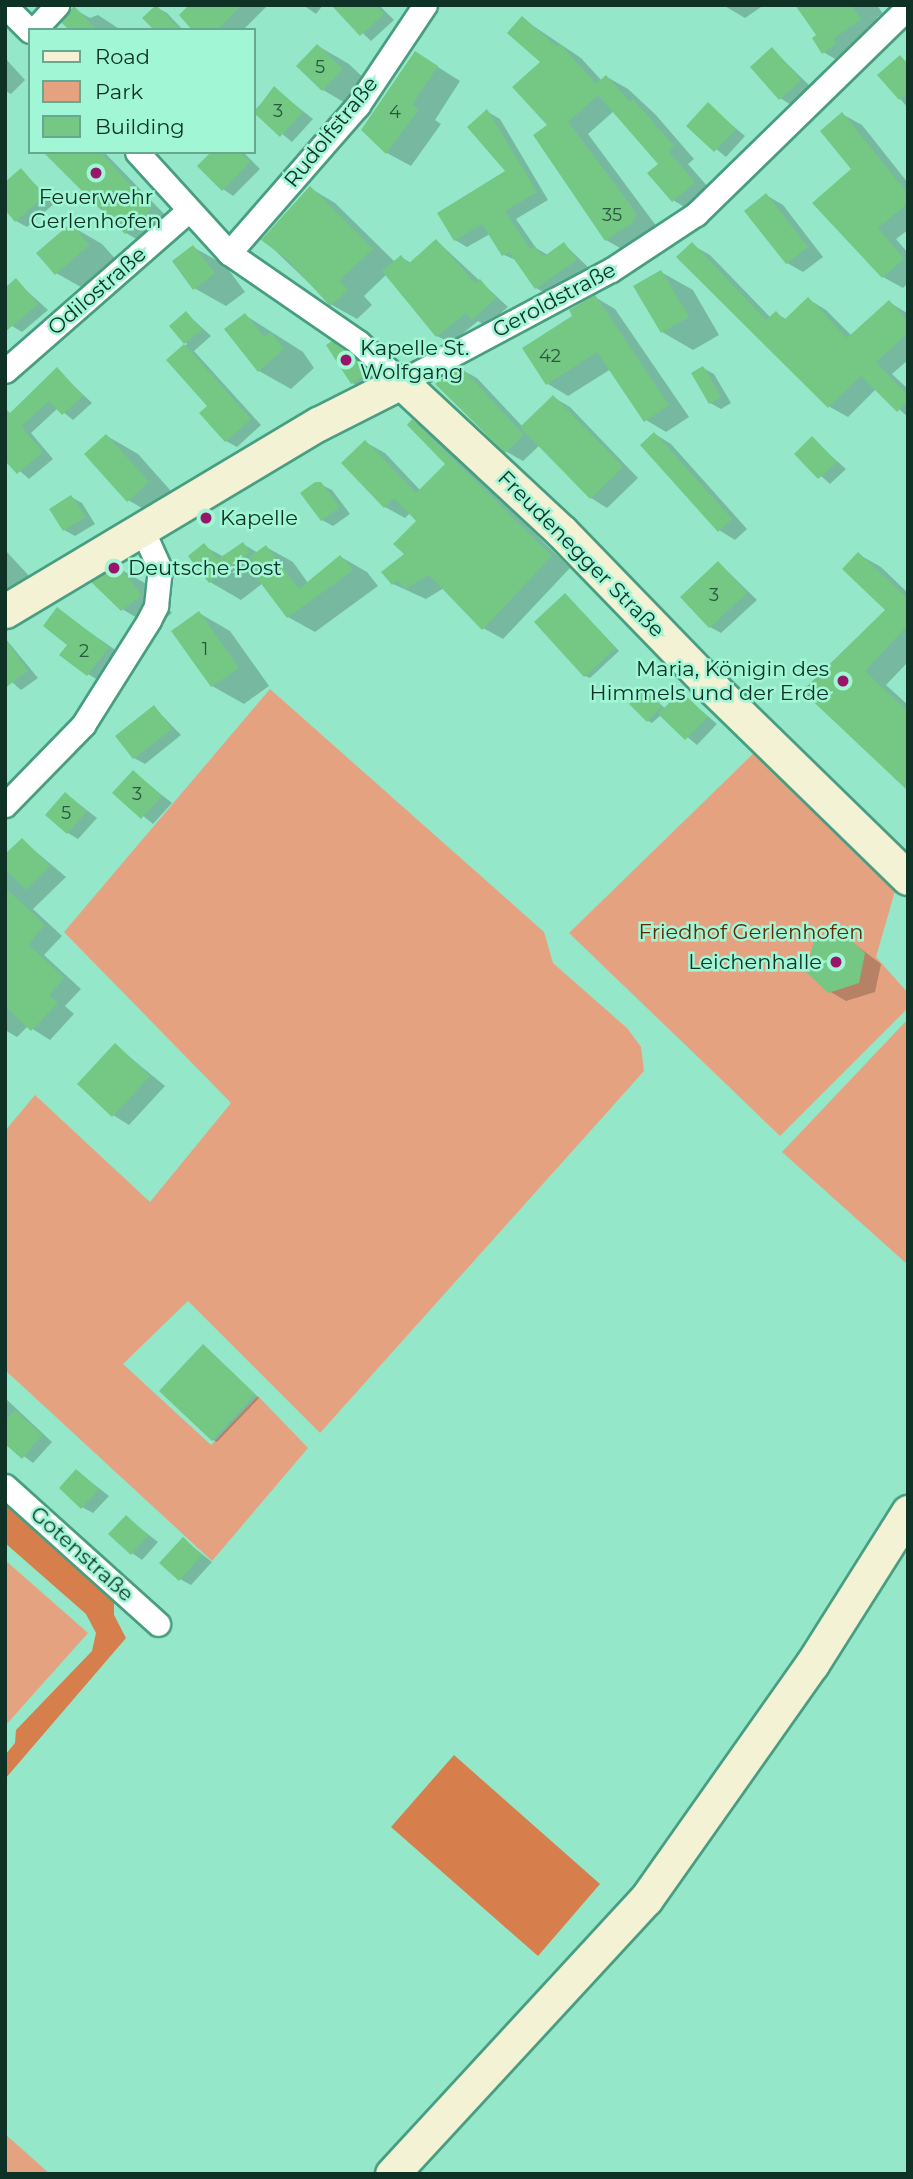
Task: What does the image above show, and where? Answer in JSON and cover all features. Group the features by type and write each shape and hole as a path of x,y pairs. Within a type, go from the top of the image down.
{"street":[{"path":"35,28 57,5"},
{"name":"Rudolfstraße","path":"229,253 358,105 425,5"},
{"name":"Geroldstraße","path":"5,611 318,424 611,270 696,215 908,7"},
{"path":"8,12 28,28"},
{"path":"139,154 229,253 358,342 401,382"},
{"name":"Odilostraße","path":"5,371 188,210"},
{"name":"Freudenegger Straße","path":"401,382 562,532 713,688 908,878"},
{"path":"5,805 83,726 156,606 160,569 142,529"},
{"name":"Gotenstraße","path":"5,1486 158,1624"},
{"path":"392,2174 646,1899 812,1664 908,1512"}],"green space":[{"path":"270,689 544,932 553,963 628,1029 641,1047 644,1071 320,1433 188,1301 123,1364 211,1445 258,1396 308,1448 212,1561 5,1370 5,1131 35,1095 150,1202 231,1103 64,932"},
{"name":"Friedhof Gerlenhofen","path":"757,750 895,891 876,957 908,993 908,1008 780,1136 569,933"},
{"path":"908,1019 908,1265 782,1152"},
{"path":"5,1560 88,1633 5,1726"},
{"path":"5,2134 50,2174 5,2174"}],"shaded area":[{"path":"5,1498 114,1592 114,1615 126,1638 5,1779 5,1755 15,1743 16,1730 92,1651 96,1633 86,1614 5,1543"},
{"path":"454,1755 600,1884 538,1956 391,1827"}],"building":[{"path":"156,5 178,28 152,28 142,18"},
{"path":"189,5 242,5 219,28 190,28 179,15"},
{"path":"331,5 376,5 384,14 360,36"},
{"path":"795,5 851,5 861,19 833,39 837,43 822,54 812,38 816,35"},
{"path":"74,6 95,28 67,28 61,22"},
{"path":"522,16 557,47 560,44 596,84 606,75 630,102 633,99 674,146 668,151 695,182 672,202 647,173 658,164 598,95 568,122 637,214 633,222 605,241 533,135 547,125 512,87 540,62 507,33"},
{"path":"317,44 343,69 322,91 296,66"},
{"path":"772,47 801,80 779,100 750,67"},
{"path":"415,51 438,66 412,105 419,109 386,154 361,130"},
{"path":"900,55 908,64 908,93 899,100 877,75"},
{"path":"274,86 303,112 280,137 256,115 256,110"},
{"path":"708,102 736,129 714,152 686,126"},
{"path":"487,109 537,192 505,211 530,249 535,246 543,257 564,242 577,260 535,289 509,252 502,256 482,224 454,241 437,213 505,171 467,127"},
{"path":"842,112 908,194 908,203 878,228 904,259 882,278 812,203 851,169 820,131"},
{"path":"45,154 102,154 152,208 125,234"},
{"path":"209,154 242,154 250,162 222,191 197,166"},
{"path":"21,168 45,196 15,222 5,210 5,182"},
{"path":"310,186 373,249 339,280 348,290 330,306 288,260 261,240"},
{"path":"766,193 808,247 786,264 744,211"},
{"path":"71,223 89,245 55,275 36,253"},
{"path":"436,239 475,283 480,279 496,298 472,320 466,313 436,337 382,271 401,255 408,264"},
{"path":"692,242 766,320 776,311 784,320 808,297 847,338 889,300 908,321 908,333 876,362 908,396 908,401 897,412 861,376 828,408 676,257"},
{"path":"193,245 215,273 193,290 172,261"},
{"path":"661,270 689,317 661,333 633,286"},
{"path":"16,278 38,304 5,332 5,288"},
{"path":"595,295 669,405 644,422 597,352 546,385 522,348 572,316 569,310"},
{"path":"186,311 202,330 184,344 169,326"},
{"path":"245,313 264,337 271,332 284,349 258,372 224,329"},
{"name":"Kapelle St. Wolfgang","path":"332,341 355,358 366,374 351,384 326,345"},
{"path":"184,344 251,419 225,442 199,413 207,406 166,360"},
{"path":"460,366 524,435 505,453 435,384"},
{"path":"703,366 721,397 709,404 691,373"},
{"path":"57,367 83,396 62,415 49,401 21,426 43,452 17,474 5,461 5,408 10,413"},
{"path":"553,395 623,467 590,499 520,427"},
{"path":"412,419 552,556 482,630 429,575 405,589 398,580 392,585 381,572 404,554 393,544 416,521 394,498 384,508 341,463 365,440 416,493 445,464 407,425"},
{"path":"654,432 732,519 718,532 640,445"},
{"path":"106,434 149,482 127,502 84,454"},
{"path":"812,436 837,462 818,479 794,454"},
{"path":"315,482 321,482 340,507 321,521 300,493"},
{"path":"71,495 86,517 63,531 49,509"},
{"path":"243,542 250,552 209,583 188,556 204,543 218,559"},
{"path":"266,545 299,589 340,555 353,570 287,618 244,561"},
{"name":"Maria, Königin des Himmels und der Erde","path":"858,552 908,599 908,625 865,671 908,712 908,791 802,691 885,610 842,569"},
{"path":"718,561 747,593 709,628 680,597"},
{"path":"118,566 142,595 121,611 91,582"},
{"path":"565,593 616,648 584,677 534,622"},
{"path":"57,607 109,647 87,676 59,655 67,645 43,626"},
{"path":"199,611 239,668 211,687 171,631"},
{"path":"5,639 28,671 5,688"},
{"path":"644,688 662,706 647,722 629,704"},
{"path":"681,691 708,717 685,740 658,714"},
{"path":"154,705 172,729 133,759 115,736"},
{"path":"133,770 162,796 141,819 112,793"},
{"path":"65,792 87,811 67,834 45,815"},
{"path":"22,838 50,866 26,890 5,869 5,854"},
{"path":"5,888 45,925 28,944 64,978 49,995 58,1003 31,1031 5,1006"},
{"name":"Leichenhalle","path":"844,934 865,953 859,983 828,993 806,972 814,941"},
{"path":"115,1043 150,1076 112,1117 77,1084"},
{"path":"203,1344 255,1394 212,1441 159,1391"},
{"path":"15,1410 42,1435 22,1459 5,1444 5,1421"},
{"path":"76,1469 99,1489 81,1509 59,1488"},
{"path":"126,1515 148,1535 131,1555 108,1534"},
{"path":"183,1537 202,1555 179,1581 159,1563"}],"place":[{"name":"Feuerwehr Gerlenhofen","path":"96,173"},
{"name":"Kapelle St. Wolfgang","path":"346,360"},
{"name":"Kapelle","path":"206,518"},
{"name":"Deutsche Post","path":"114,568"},
{"name":"Maria, Königin des Himmels und der Erde","path":"843,681"},
{"name":"Leichenhalle","path":"836,962"}]}
